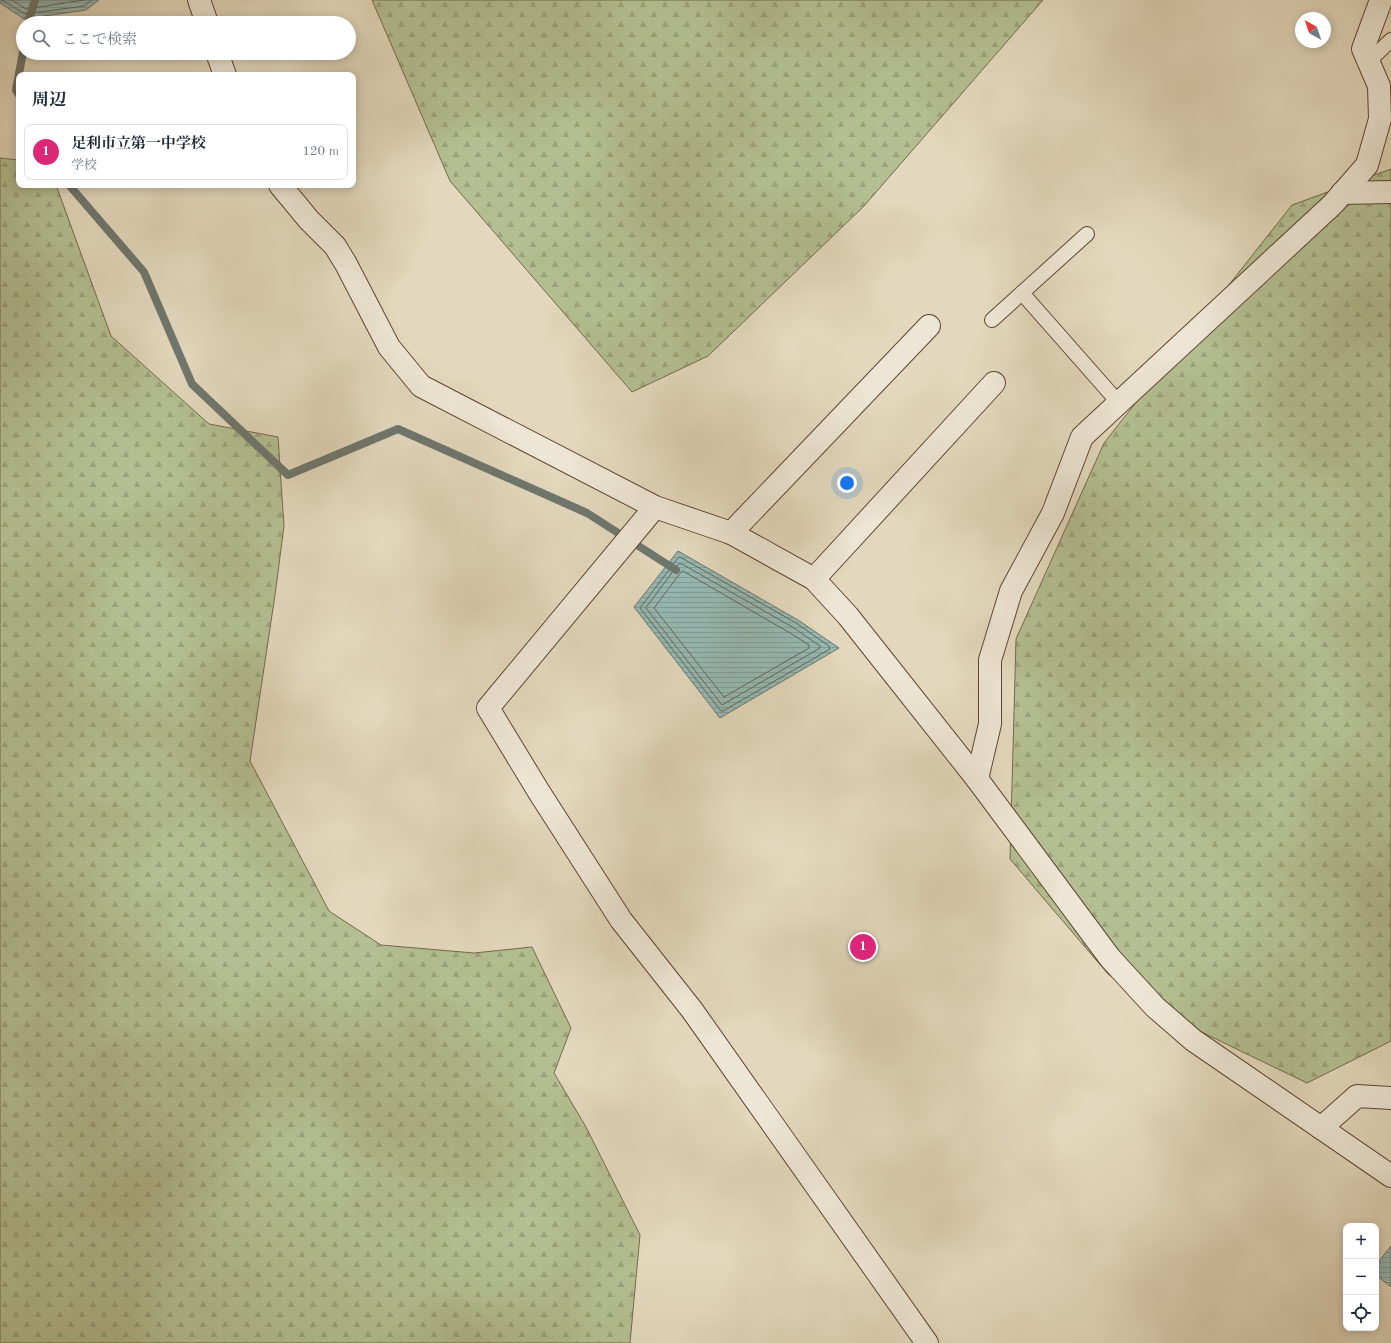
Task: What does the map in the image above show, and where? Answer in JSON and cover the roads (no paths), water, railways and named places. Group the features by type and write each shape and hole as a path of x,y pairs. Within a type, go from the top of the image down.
{"street":[{"path":"199,0 205,16"},
{"path":"977,779 990,724 990,660 1011,591 1053,513 1082,437 1333,204 1367,165 1380,119 1379,86 1363,49 1381,0"},
{"path":"219,60 223,72"},
{"path":"282,188 309,220 335,246 346,264 389,347 421,386 655,507 731,533 814,579 848,616 977,779 1110,958 1155,1007 1193,1040 1391,1176"},
{"path":"1342,193 1391,192"},
{"path":"731,533 929,326"},
{"path":"814,579 994,383"},
{"path":"655,507 488,708 539,792 621,920 692,1010 928,1343"},
{"path":"1321,1128 1357,1096 1391,1098"}],"lane":[{"path":"1368,62 1391,40"},
{"path":"992,320 1086,234"},
{"path":"1022,293 1118,402"}],"water":[{"path":"0,0 99,0 86,10 45,16 20,16 0,3"},
{"path":"678,551 798,620 839,648 720,718 634,607"},
{"path":"1391,1246 1391,1287 1379,1277 1379,1261"}],"waterway":[{"path":"30,16 35,0"},
{"path":"19,72 22,60"},
{"path":"72,188 144,272 192,384 288,475 398,429 587,513 676,570"}],"place":[{"name":"足利市立第一中学校","path":"863,947"}]}
